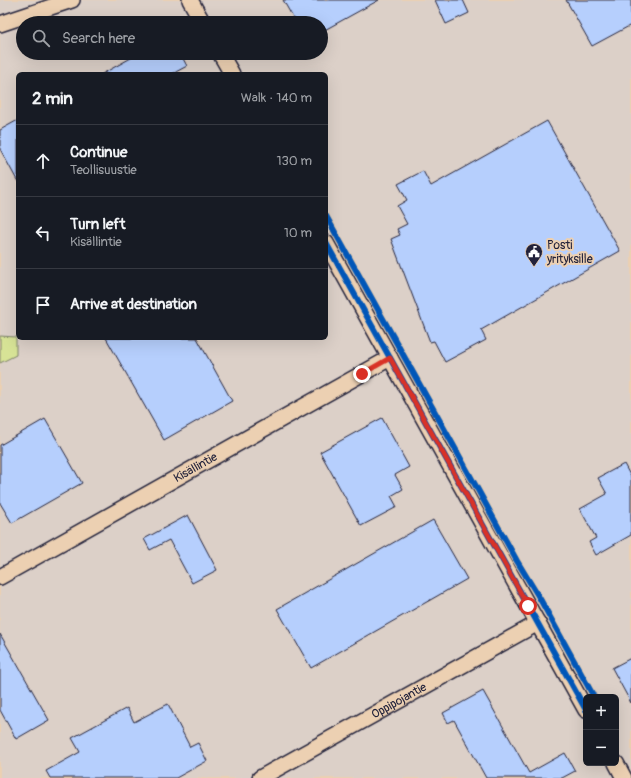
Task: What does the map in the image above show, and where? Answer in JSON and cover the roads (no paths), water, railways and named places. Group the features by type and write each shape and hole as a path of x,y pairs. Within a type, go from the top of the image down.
{"street":[{"path":"24,16 72,0"},
{"path":"190,0 199,16"},
{"path":"0,24 16,19"},
{"path":"224,60 231,72"},
{"path":"328,247 583,705"},
{"name":"Kisällintie","path":"0,576 390,358"},
{"name":"Oppipojantie","path":"260,778 538,623"},
{"path":"618,766 624,778"}],"place":[{"name":"Posti yrityksille","path":"534,267"}]}
